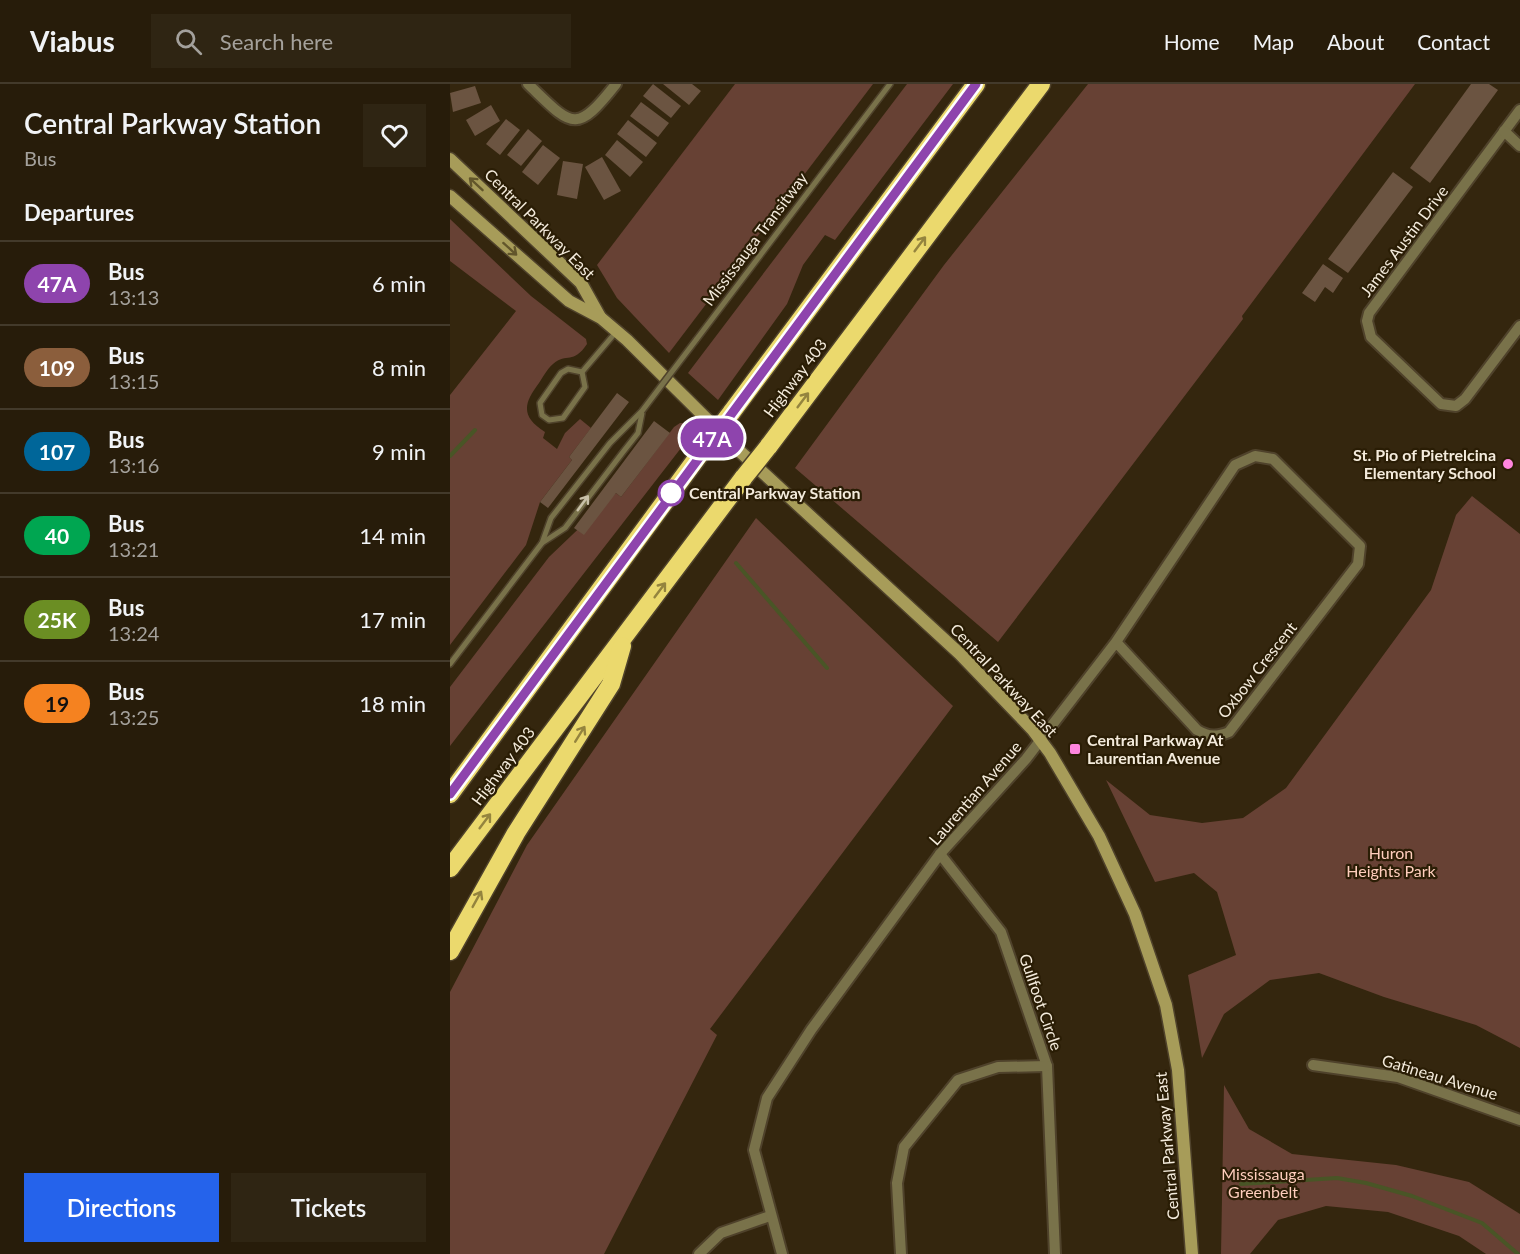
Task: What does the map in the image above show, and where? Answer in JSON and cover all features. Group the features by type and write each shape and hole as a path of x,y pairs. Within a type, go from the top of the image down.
{"highway":[{"name":"Highway 403","path":"450,794 976,84"},
{"name":"Highway 403","path":"450,868 1041,84"},
{"path":"450,951 510,842 611,684 624,636"}],"street":[{"path":"528,84 558,112 570,119 582,120 594,112 616,84"},
{"name":"James Austin Drive","path":"1520,110 1370,313 1367,321 1371,336 1412,378 1441,404 1456,406 1465,399 1520,326"},
{"path":"1504,131 1520,146"},
{"name":"Central Parkway East","path":"450,159 581,283 601,318"},
{"name":"Central Parkway East","path":"450,196 569,301 601,318 617,331 734,446 960,654 1040,741 1099,836 1135,914 1166,1005 1178,1070 1192,1254"},
{"name":"Laurentian Avenue","path":"782,1254 754,1150 767,1098 811,1030 940,854 1040,741 1116,642 1235,465 1245,458 1255,456 1273,459 1348,533"},
{"name":"Oxbow Crescent","path":"1116,642 1197,730 1206,735 1218,736 1229,732 1358,564 1360,546 1348,533"},
{"name":"Gullfoot Circle","path":"940,854 1001,932 1047,1066 1055,1254"},
{"name":"Gatineau Avenue","path":"1313,1065 1398,1077 1520,1120"},
{"path":"901,1254 897,1183 904,1147 958,1080 998,1067 1047,1066"},
{"path":"699,1254 721,1233 770,1216"}],"lane":[{"name":"Mississauga Transitway","path":"450,664 542,543 551,518 610,443 642,411 890,84"},
{"path":"582,372 617,331"},
{"path":"568,369 582,372 585,387 563,418 554,421 542,415 540,404 561,373 568,369"},
{"name":"Mississauga Transitway","path":"542,543 565,528 638,433 642,411"}],"green space":[{"path":"735,84 873,84 669,353 617,298 597,265"},
{"path":"907,84 953,84 835,240 825,235 803,265 787,304 718,400 688,373"},
{"path":"1088,84 1415,84 1242,316 1243,319 998,642 795,468 944,265"},
{"path":"450,219 531,296 586,339 587,344 578,354 562,359 549,368 530,397 527,410 532,421 545,432 543,438 557,449 565,433 580,419 591,428 569,457 572,460 540,502 526,545 450,645 450,395 516,311 450,261"},
{"path":"685,423 695,430 450,746 450,687 549,557 616,493 621,497 674,427"},
{"name":"Huron Heights Park","path":"1472,496 1520,534 1520,1048 1476,1025 1384,997 1319,973 1270,980 1224,1014 1202,1058 1188,975 1236,955 1217,892 1194,873 1155,882 1106,780 1150,815 1202,823 1243,818 1286,788 1431,590 1456,515"},
{"path":"756,518 953,706 710,1029 717,1035 604,1254 450,1254 450,992 527,845"},
{"name":"Mississauga Greenbelt","path":"1224,1085 1249,1129 1292,1154 1396,1165 1469,1182 1520,1214 1520,1254 1486,1254 1459,1236 1388,1212 1326,1206 1278,1220 1250,1254 1221,1254"}],"building":[{"path":"653,84 681,106 671,118 643,96"},
{"path":"663,84 692,84 701,91 689,105"},
{"path":"1471,84 1489,84 1498,90 1430,183 1410,168"},
{"path":"475,86 481,103 453,112 450,93"},
{"path":"641,102 669,123 658,137 630,116"},
{"path":"491,105 500,121 475,136 466,120"},
{"path":"506,119 520,130 500,155 486,144"},
{"path":"628,120 657,143 646,157 617,134"},
{"path":"528,129 542,141 521,166 507,155"},
{"path":"617,140 643,162 630,177 605,155"},
{"path":"543,145 560,158 538,185 522,172"},
{"path":"602,157 621,191 604,200 585,167"},
{"path":"563,161 583,164 577,199 557,195"},
{"path":"1393,172 1413,187 1348,273 1328,259"},
{"path":"1323,264 1343,278 1333,293 1325,287 1315,302 1302,293"},
{"path":"617,393 629,402 548,508 540,502 572,460 569,457"},
{"name":"Central Parkway Station","path":"654,421 670,433 621,497 616,493 584,535 574,528"}],"waterway":[{"path":"450,456 475,430"},
{"path":"736,563 827,668"},
{"path":"1241,1184 1337,1178 1366,1183 1412,1196 1482,1223 1518,1254"}],"bus line":[{"name":"47A","path":"450,794 708,443 925,156 976,84"}],"place":[{"name":"St. Pio of Pietrelcina Elementary School","path":"1508,464"},
{"name":"Central Parkway Station","path":"671,493"},
{"name":"Central Parkway At Laurentian Avenue","path":"1075,749"}]}
